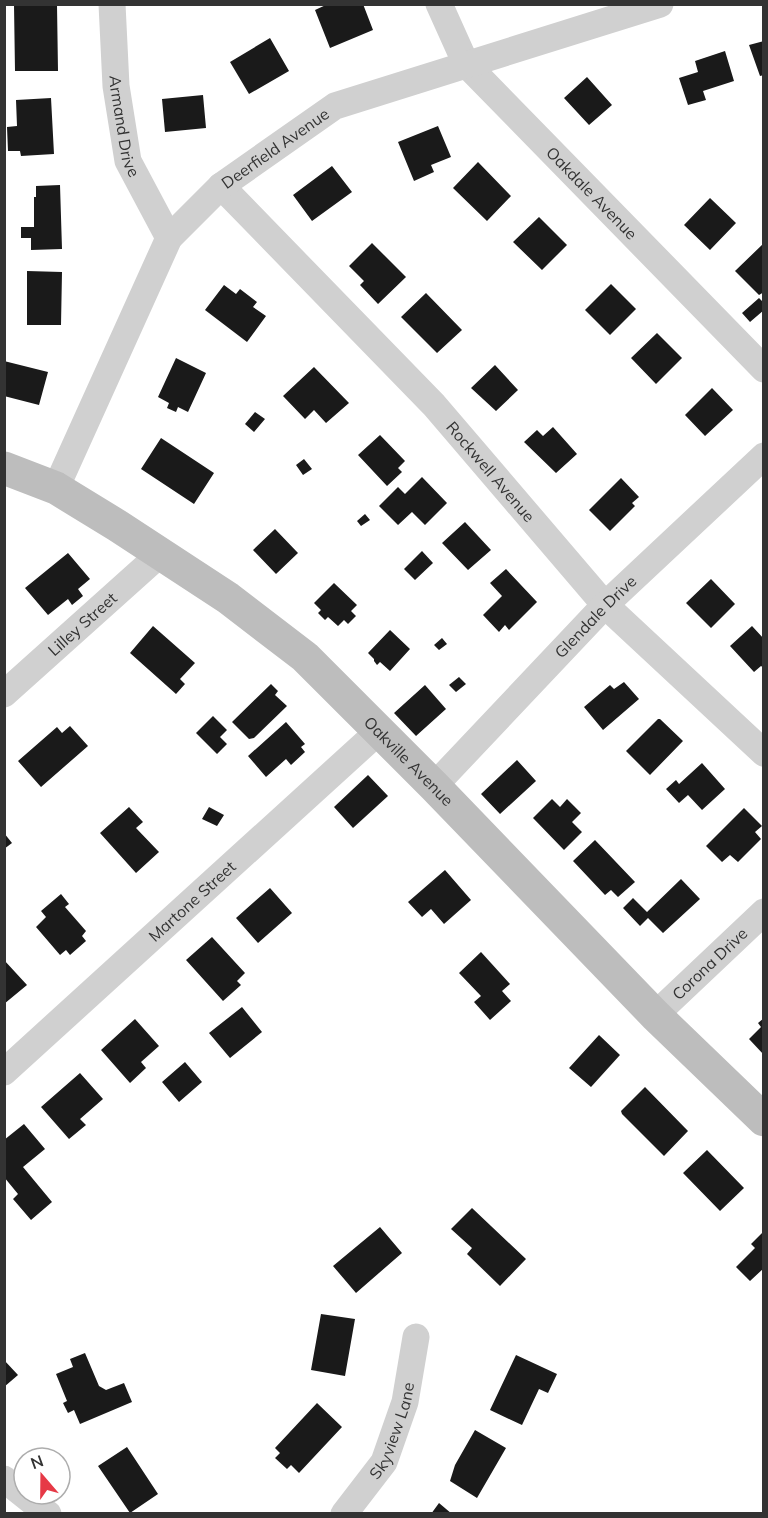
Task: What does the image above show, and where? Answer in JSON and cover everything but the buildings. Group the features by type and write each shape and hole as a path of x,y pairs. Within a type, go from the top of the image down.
{"street":[{"name":"Armand Drive","path":"112,4 116,86 128,161 169,238"},
{"name":"Oakdale Avenue","path":"439,4 466,64 764,369"},
{"name":"Deerfield Avenue","path":"56,488 169,238 221,186 335,106 660,4"},
{"name":"Rockwell Avenue","path":"221,186 434,405 605,605 764,753"},
{"name":"Glendale Drive","path":"434,786 605,605 764,456"},
{"name":"Oakville Avenue","path":"4,468 56,488 118,526 159,555 228,598 305,657 434,786 655,1016 764,1120"},
{"name":"Lilley Street","path":"4,694 159,555"},
{"name":"Martone Street","path":"4,1072 379,731"},
{"name":"Corona Drive","path":"655,1016 764,912"},
{"name":"Skyview Lane","path":"344,1514 384,1462 405,1402 416,1336"},
{"path":"4,1479 48,1514"}]}
